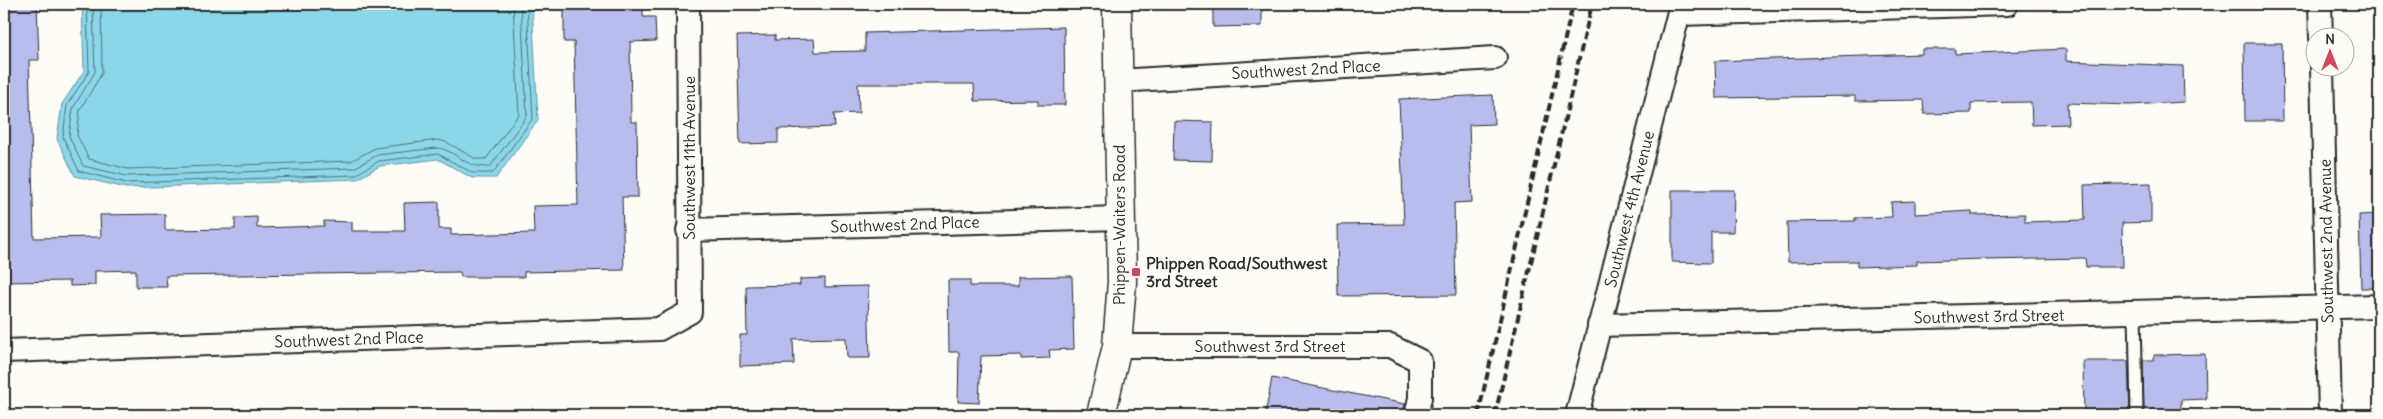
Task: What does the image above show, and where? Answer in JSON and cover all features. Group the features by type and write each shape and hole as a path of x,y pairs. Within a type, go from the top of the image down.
{"street":[{"name":"Southwest 11th Avenue","path":"688,4 690,312"},
{"name":"Phippen-Waiters Road","path":"1101,415 1116,346 1122,282 1117,4"},
{"path":"1680,9 2007,4"},
{"path":"2320,4 2321,28"},
{"name":"Southwest 4th Avenue","path":"1577,415 1680,9"},
{"name":"Southwest 2nd Place","path":"1118,81 1495,58"},
{"name":"Southwest 2nd Avenue","path":"2322,78 2330,415"},
{"name":"Southwest 2nd Place","path":"688,230 1121,218"},
{"name":"Southwest 3rd Street","path":"1599,326 2379,306"},
{"name":"Southwest 2nd Place","path":"4,351 659,329 690,312"},
{"name":"Southwest 3rd Street","path":"1116,346 1390,346 1420,361 1420,398 1416,415"}],"lane":[{"path":"2135,312 2137,415"}],"water":[{"path":"82,4 532,4 538,120 496,178 472,178 438,159 380,166 357,179 126,188 75,176 57,139 62,104 84,71"}],"building":[{"path":"4,4 37,4 39,60 29,60 34,238 101,237 100,215 165,214 165,230 235,229 235,218 257,217 257,228 324,226 324,221 352,222 352,231 405,231 404,203 439,202 439,229 451,229 451,235 534,233 533,206 578,205 574,42 564,42 564,4 643,4 643,17 655,17 656,41 630,42 631,122 637,122 638,197 622,197 624,270 524,272 524,277 461,277 460,272 166,276 167,287 136,287 136,270 95,271 95,285 70,286 70,281 4,282"},
{"path":"1213,4 1262,4 1262,26 1213,27"},
{"path":"1064,27 1065,105 1038,105 1038,100 975,101 974,84 858,84 859,113 834,114 835,127 778,129 778,143 740,144 737,36 775,35 775,40 814,39 815,52 865,51 865,33"},
{"path":"2244,43 2282,43 2283,121 2245,121"},
{"path":"1922,49 1955,49 1955,54 2066,49 2066,61 2183,66 2184,102 2130,105 2067,103 2068,124 2032,125 2031,102 1971,103 1971,113 1924,114 1923,100 1855,101 1855,96 1716,98 1715,61 1922,54"},
{"path":"1493,95 1494,124 1469,125 1472,202 1454,203 1456,295 1338,296 1337,225 1404,224 1399,99"},
{"path":"1174,121 1213,122 1212,161 1173,160"},
{"path":"2151,183 2151,222 2122,223 2123,267 2086,267 2085,258 1917,261 1917,265 1857,267 1857,261 1788,262 1787,222 1855,221 1855,218 1892,217 1891,202 1915,201 1915,214 1972,211 1972,215 2025,214 2025,222 2085,220 2084,185"},
{"path":"1672,190 1734,190 1733,232 1711,232 1711,263 1672,262"},
{"path":"2379,214 2379,288 2361,288 2359,215"},
{"path":"1072,276 1074,349 1049,350 1050,358 1021,359 1021,355 981,356 979,403 958,402 959,352 949,352 948,280 970,280 970,286 1018,286 1018,277"},
{"path":"825,278 825,287 868,286 870,358 847,358 846,338 793,339 794,364 740,366 740,335 747,335 746,286 800,285 800,279"},
{"path":"2205,354 2206,399 2181,400 2181,415 2144,415 2143,360 2154,360 2154,355"},
{"path":"2083,361 2128,361 2130,415 2084,415"},
{"path":"1272,378 1405,404 1403,415 1265,415"}],"railway":[{"path":"1478,415 1573,4"},
{"path":"1495,415 1592,4"}],"place":[{"name":"Phippen Road/Southwest 3rd Street","path":"1136,272"}]}
